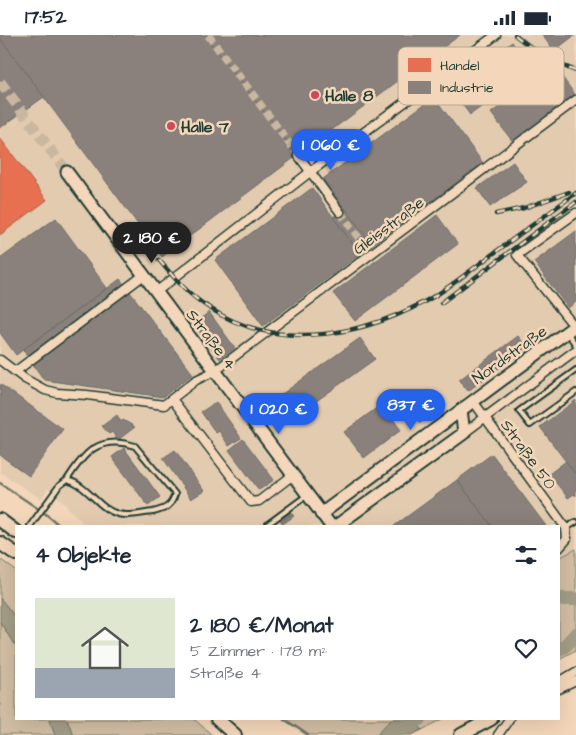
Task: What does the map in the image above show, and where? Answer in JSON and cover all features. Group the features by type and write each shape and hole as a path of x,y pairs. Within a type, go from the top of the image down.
{"main road":[{"path":"0,520 15,531"},
{"path":"219,720 235,735"},
{"path":"461,735 489,720"}],"street":[{"path":"477,47 492,36"},
{"name":"Gleisstraße","path":"172,399 196,380 216,371 576,100"},
{"path":"156,292 400,105"},
{"path":"298,155 340,212"},
{"name":"Straße 4","path":"67,172 330,525"},
{"path":"572,328 517,255 576,213"},
{"path":"16,371 144,275"},
{"name":"Nordstraße","path":"322,514 572,328"},
{"path":"337,525 576,351"},
{"path":"0,360 45,390 57,393 164,405 172,399 251,501 259,501 293,475"},
{"name":"Straße 50","path":"473,401 566,528"},
{"path":"460,410 464,433"},
{"path":"560,547 567,539 566,528"},
{"path":"560,681 576,672"},
{"path":"560,689 576,681"},
{"path":"499,733 509,720"}],"lane":[{"path":"572,328 576,345"},
{"path":"576,369 519,411 530,425 576,392"},
{"path":"31,525 59,486 66,481 81,458 96,447 111,442 135,446 175,494 172,503 164,509 134,515 119,515 111,511 76,482 66,481"},
{"path":"268,525 308,495"},
{"path":"566,528 576,522"}],"shaded area":[{"path":"0,35 576,35 576,549 560,557 560,525 85,525 48,489 41,499 0,472"},
{"path":"576,549 576,650 560,658 560,557"},
{"path":"0,559 15,570 15,617 0,598"},
{"path":"0,598 15,617 15,645 0,622"},
{"path":"0,622 15,645 15,720 50,720 55,735 0,735"},
{"path":"50,720 67,720 73,735 55,735"},
{"path":"67,720 195,720 212,735 73,735"},
{"path":"286,720 400,720 389,735 308,735"},
{"path":"390,720 415,720 422,730 412,735 373,735 378,733"},
{"path":"415,720 441,720 422,730"}],"building: Handel":[{"path":"0,138 47,200 0,235"}],"building: Industrie":[{"name":"Halle 7","path":"0,35 208,35 298,155 162,257 0,38"},
{"name":"Halle 8","path":"204,35 460,35 444,47 398,47 398,81 298,155"},
{"path":"542,35 575,35 559,47 551,47"},
{"path":"0,38 44,97 0,128"},
{"path":"512,42 516,47 505,47"},
{"path":"564,80 576,96 564,105"},
{"path":"423,105 440,105 483,163 372,245 323,179"},
{"path":"463,105 484,105 470,115"},
{"path":"502,105 564,105 513,142 491,113"},
{"path":"513,162 527,182 490,207 477,188"},
{"path":"312,188 360,254 263,326 215,260"},
{"path":"345,208 372,245 360,254 333,217"},
{"path":"437,215 458,244 355,321 333,293"},
{"path":"56,218 107,288 16,355 0,333 0,259"},
{"path":"576,231 576,302 568,308 534,262"},
{"path":"120,279 193,374 163,397 44,380 23,350"},
{"path":"209,312 235,348 220,359 194,324"},
{"path":"518,336 527,347 468,391 459,380"},
{"path":"360,338 375,359 290,420 275,399"},
{"path":"0,384 63,429 29,476 0,455"},
{"path":"421,393 434,413 420,423 407,403"},
{"path":"576,400 576,475 540,427"},
{"path":"216,402 241,438 229,446 219,431 216,433 201,412"},
{"path":"382,404 401,430 364,458 344,432"},
{"path":"117,415 121,422 123,420 135,427 118,440 112,432 109,434 102,426"},
{"path":"243,439 274,480 259,490 229,450"},
{"path":"124,448 160,497 148,506 112,457"},
{"path":"175,450 204,491 191,499 163,458"},
{"path":"492,454 545,525 491,525 457,480"},
{"path":"566,461 576,475 576,496 574,494 568,498 549,474"},
{"path":"457,480 491,525 395,525"},
{"path":"290,511 292,514 281,521 280,519"},
{"path":"292,514 294,516 283,524 281,521"}],"waterway":[{"path":"0,483 59,525"},
{"path":"560,599 576,599"},
{"path":"560,648 565,646 576,634"},
{"path":"286,720 308,735"},
{"path":"389,735 418,720"}],"tunnel":[{"path":"208,35 298,155"},
{"path":"0,82 67,172"},
{"path":"340,212 371,255"}],"railway":[{"path":"515,35 530,47"},
{"path":"564,66 576,71"},
{"path":"496,214 524,208 569,192"},
{"path":"159,260 194,297 235,322 264,331 294,335 324,334 354,329 383,320 412,308 438,294 576,193"},
{"path":"441,303 576,202"}],"place":[{"name":"Halle 8","path":"315,95"},
{"name":"Halle 7","path":"171,126"}]}
